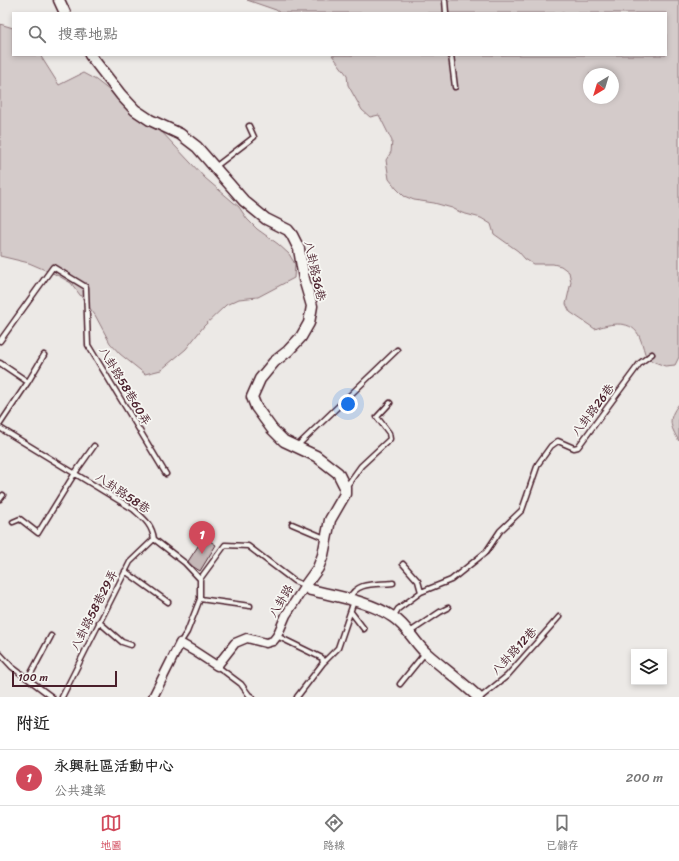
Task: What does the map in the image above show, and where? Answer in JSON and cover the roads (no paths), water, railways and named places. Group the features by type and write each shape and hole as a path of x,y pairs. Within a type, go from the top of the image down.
{"street":[{"path":"59,0 65,12"},
{"name":"八卦路36巷","path":"91,56 134,110 150,120 180,134 197,148 215,167 244,202 266,219 288,230 292,235 299,249 304,279 312,306 309,323 297,342 274,362 260,379 252,397 256,407 272,429 284,441 316,456 338,473 346,487"},
{"path":"305,586 318,568 324,555 325,539 330,520 345,494 346,487"},
{"name":"八卦路","path":"217,666 235,643 247,638 266,643 273,641 277,636 286,615 305,586 311,590 369,606 393,617 410,632 425,652 478,697"},
{"path":"153,697 180,643 217,666"}],"lane":[{"path":"445,0 446,12"},
{"path":"451,56 455,87"},
{"path":"215,167 254,137 249,126"},
{"name":"八卦路58巷60弄","path":"0,341 53,267 86,288 88,345 166,474"},
{"path":"296,447 397,350"},
{"name":"八卦路26巷","path":"393,617 398,609 421,592 451,580 486,552 500,531 522,510 538,464 551,446 558,441 574,448 578,447 640,363 652,354"},
{"path":"0,424 44,355"},
{"path":"0,363 28,382"},
{"path":"346,487 361,466 390,439 389,433 377,417 390,403"},
{"name":"八卦路58巷","path":"0,428 133,509 148,522 153,531 154,539 184,563 200,579"},
{"path":"13,522 20,519 38,533 75,473 94,446"},
{"path":"292,524 325,539"},
{"name":"八卦路58巷29弄","path":"62,697 130,562 154,539"},
{"path":"180,643 187,632 200,599 200,579 225,545 248,546 294,581 305,586"},
{"path":"403,564 418,581 421,592"},
{"path":"125,571 168,602"},
{"path":"297,697 323,663 338,648 351,612 352,592 360,586 393,583"},
{"path":"200,599 250,606"},
{"path":"410,632 448,608"},
{"path":"351,612 364,629"},
{"name":"八卦路12巷","path":"481,697 507,676 559,617"},
{"path":"99,622 122,642 131,644"},
{"path":"28,679 52,636"},
{"path":"277,636 322,658 323,663"},
{"path":"400,684 425,652"},
{"path":"0,654 12,667 52,697"},
{"path":"217,666 241,684 252,697"}],"place":[{"name":"永興社區活動中心","path":"202,554"}]}
